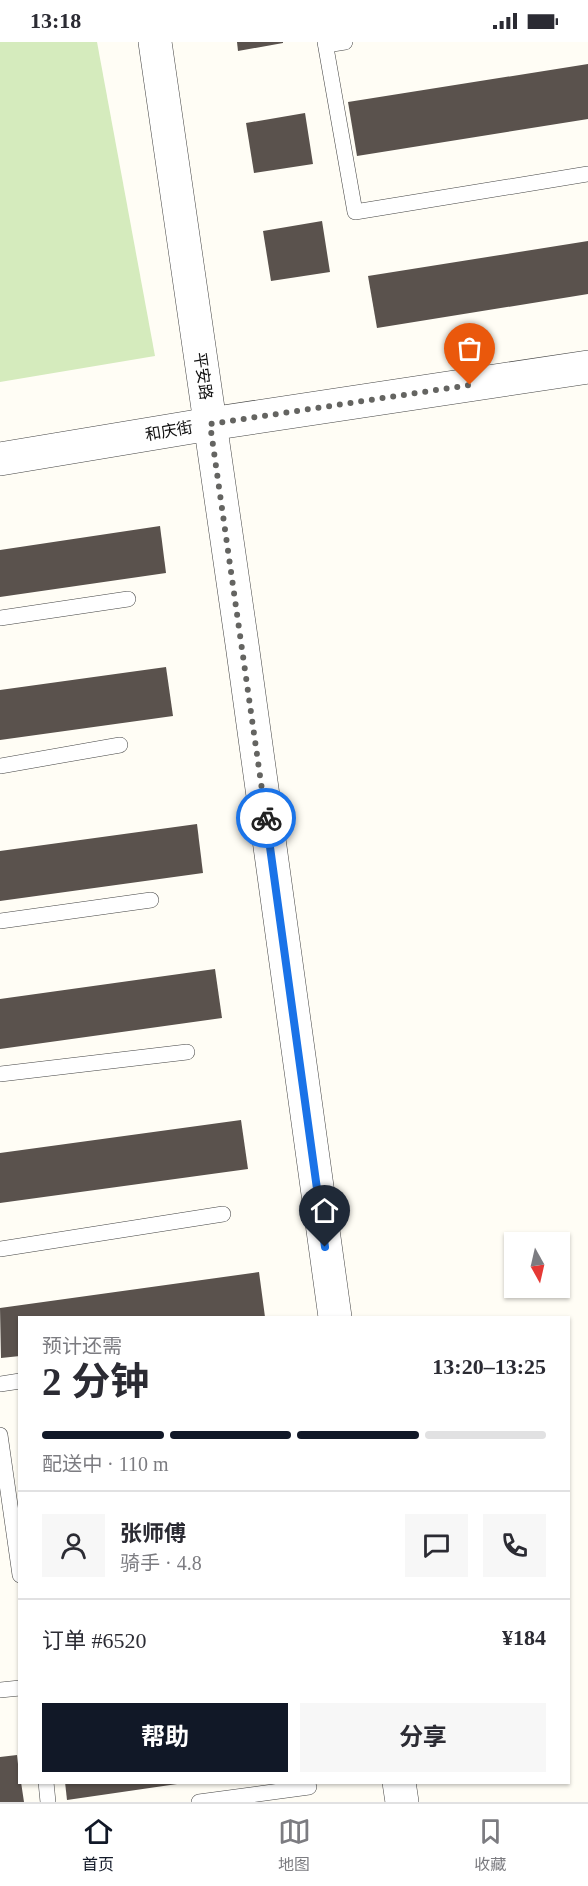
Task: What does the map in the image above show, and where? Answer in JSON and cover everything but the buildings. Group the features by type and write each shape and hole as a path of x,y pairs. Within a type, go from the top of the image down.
{"street":[{"name":"平安路","path":"155,42 335,1316"},
{"name":"和庆街","path":"0,459 210,424 588,367"},
{"path":"399,1784 402,1802"}],"lane":[{"path":"345,42 326,43 355,212 588,174"},
{"path":"0,618 128,599"},
{"path":"0,766 120,745"},
{"path":"0,921 151,900"},
{"path":"0,1074 187,1052"},
{"path":"0,1249 223,1214"},
{"path":"0,1384 18,1381"},
{"path":"0,1435 11,1537 18,1567"},
{"path":"0,1690 18,1688"},
{"path":"46,1784 48,1802"},
{"path":"199,1802 309,1787"}],"green space":[{"path":"0,42 97,42 155,356 0,382"}],"way so far":[{"path":"266,818 210,424 470,385"}],"route":[{"path":"266,818 325,1247"}]}
